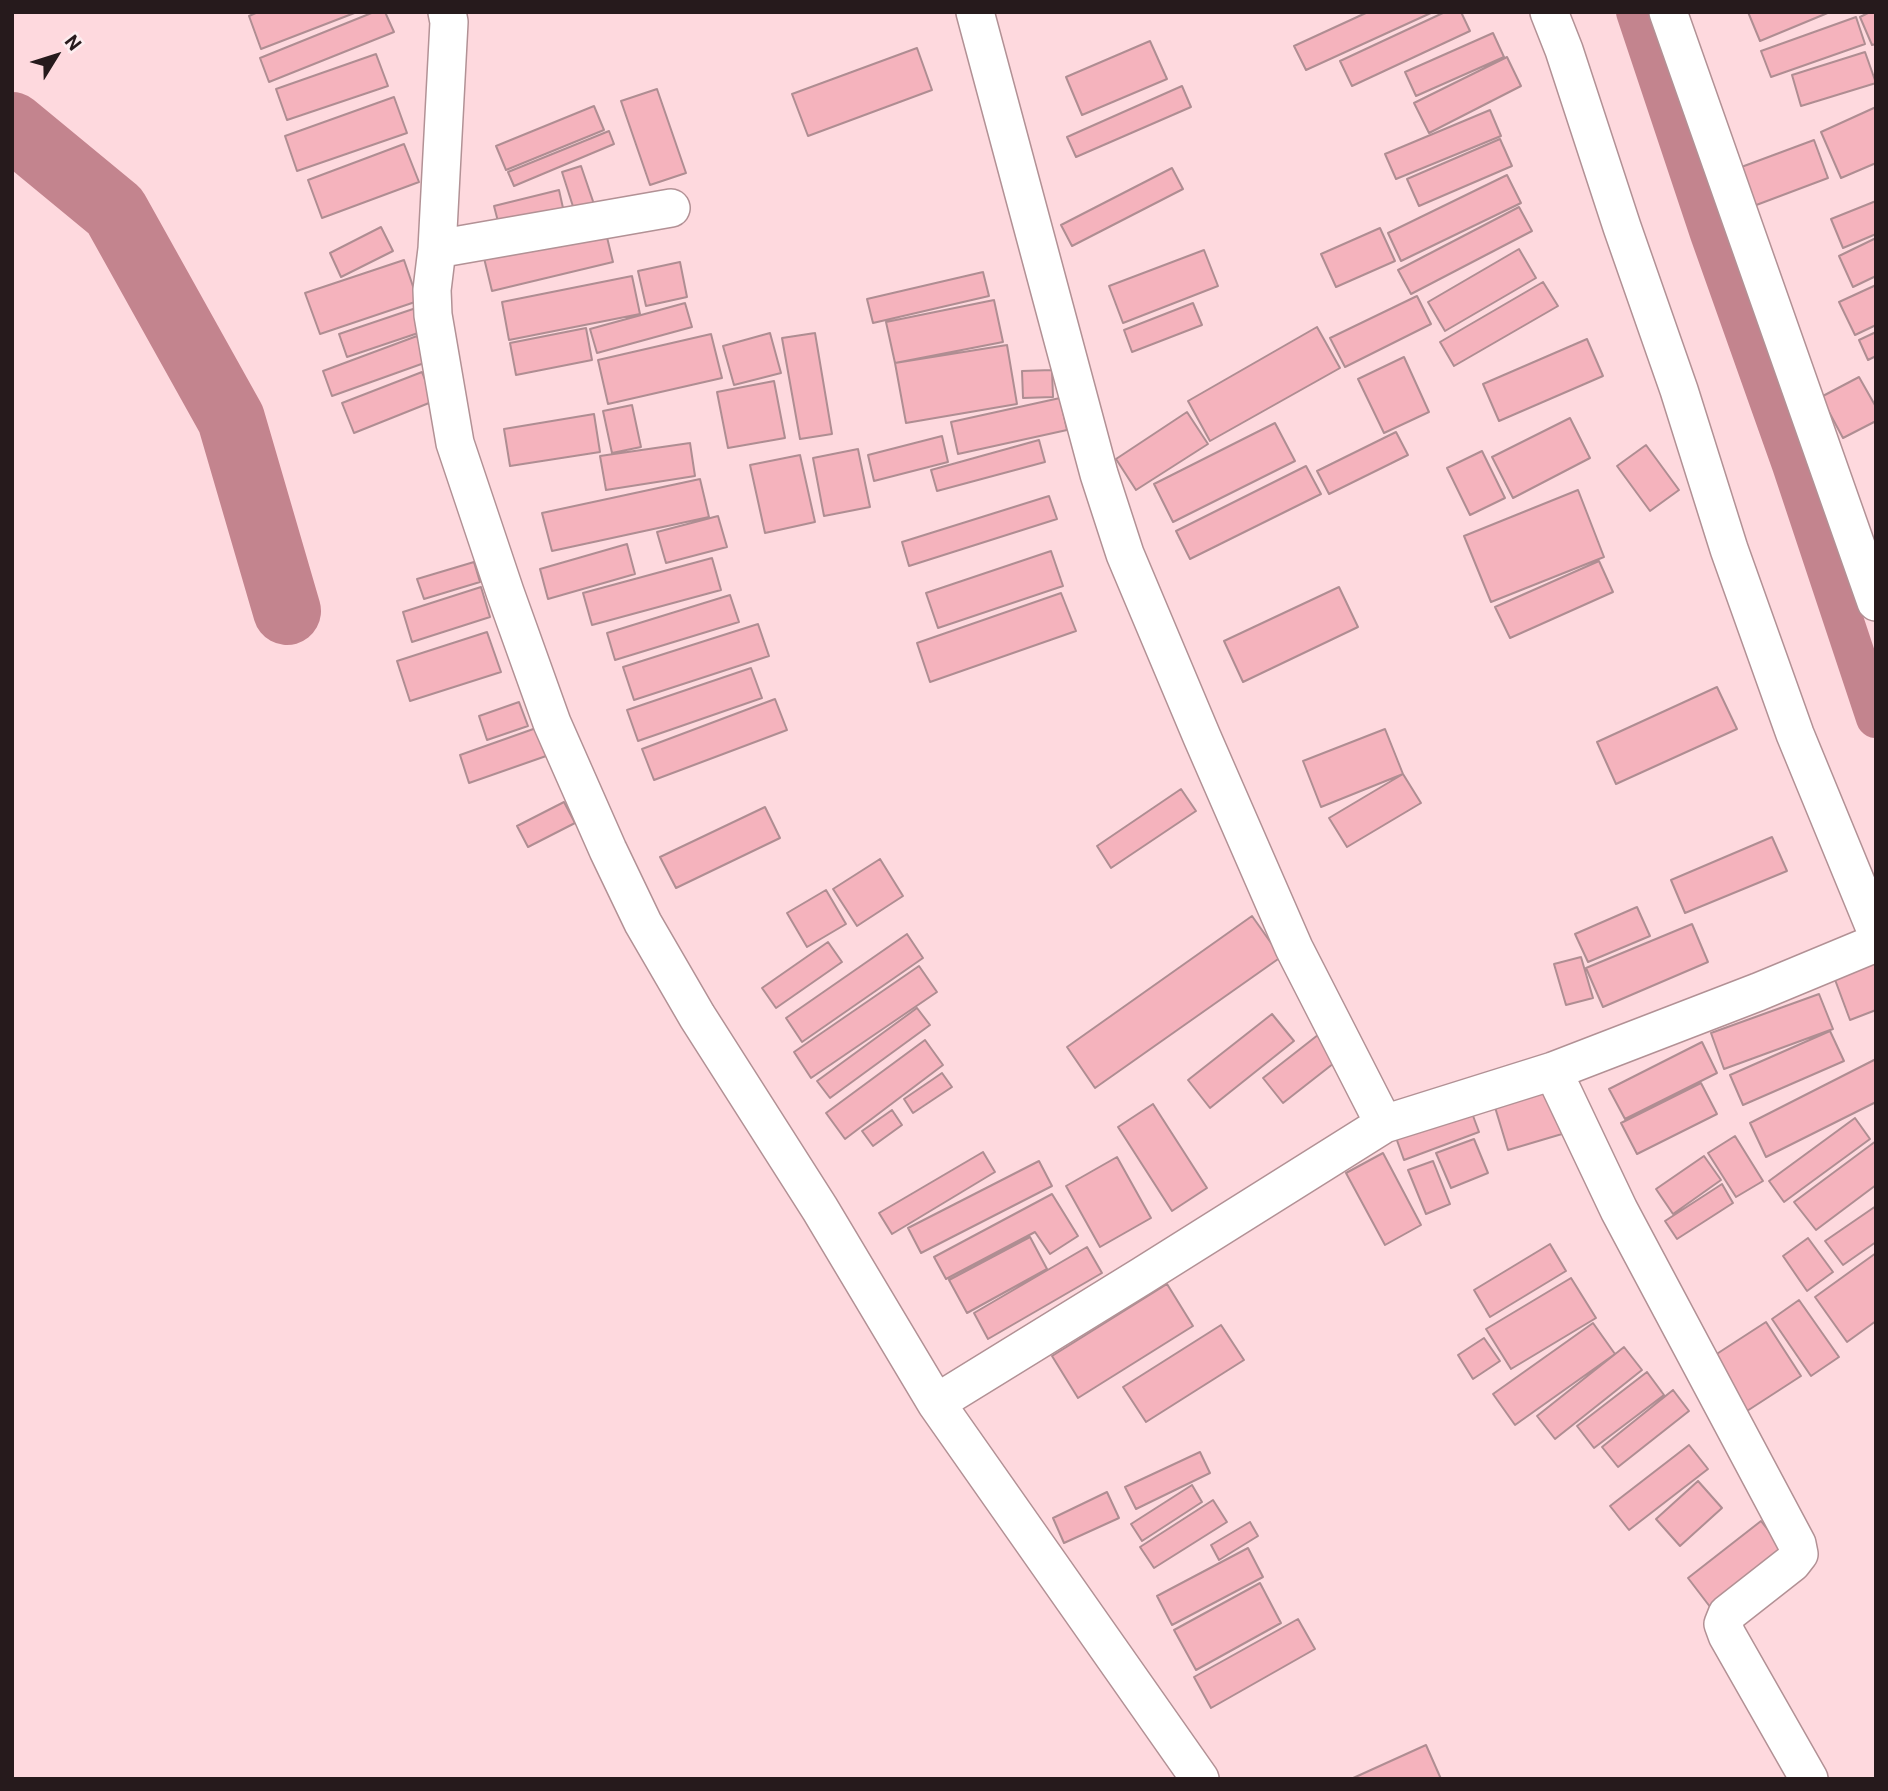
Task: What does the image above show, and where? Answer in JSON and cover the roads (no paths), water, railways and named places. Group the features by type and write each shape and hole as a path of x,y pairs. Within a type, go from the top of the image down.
{"street":[{"path":"447,12 449,22 437,249 432,290 433,315 455,443 552,723 643,923 697,1016 820,1209 936,1403 1200,1779"},
{"path":"975,12 1100,474 1125,554 1294,948 1384,1124"},
{"path":"1549,12 1679,390 1733,561 1795,734 1876,932"},
{"path":"1668,12 1876,602"},
{"path":"437,249 671,208"},
{"path":"936,1403 1384,1124 1553,1071 1876,943"},
{"path":"1553,1071 1619,1210 1797,1544 1799,1554 1792,1563 1727,1614 1723,1624 1809,1779"}],"waterway":[{"path":"1636,12 1876,718"},
{"path":"12,126 115,211 231,419 287,611"}]}
